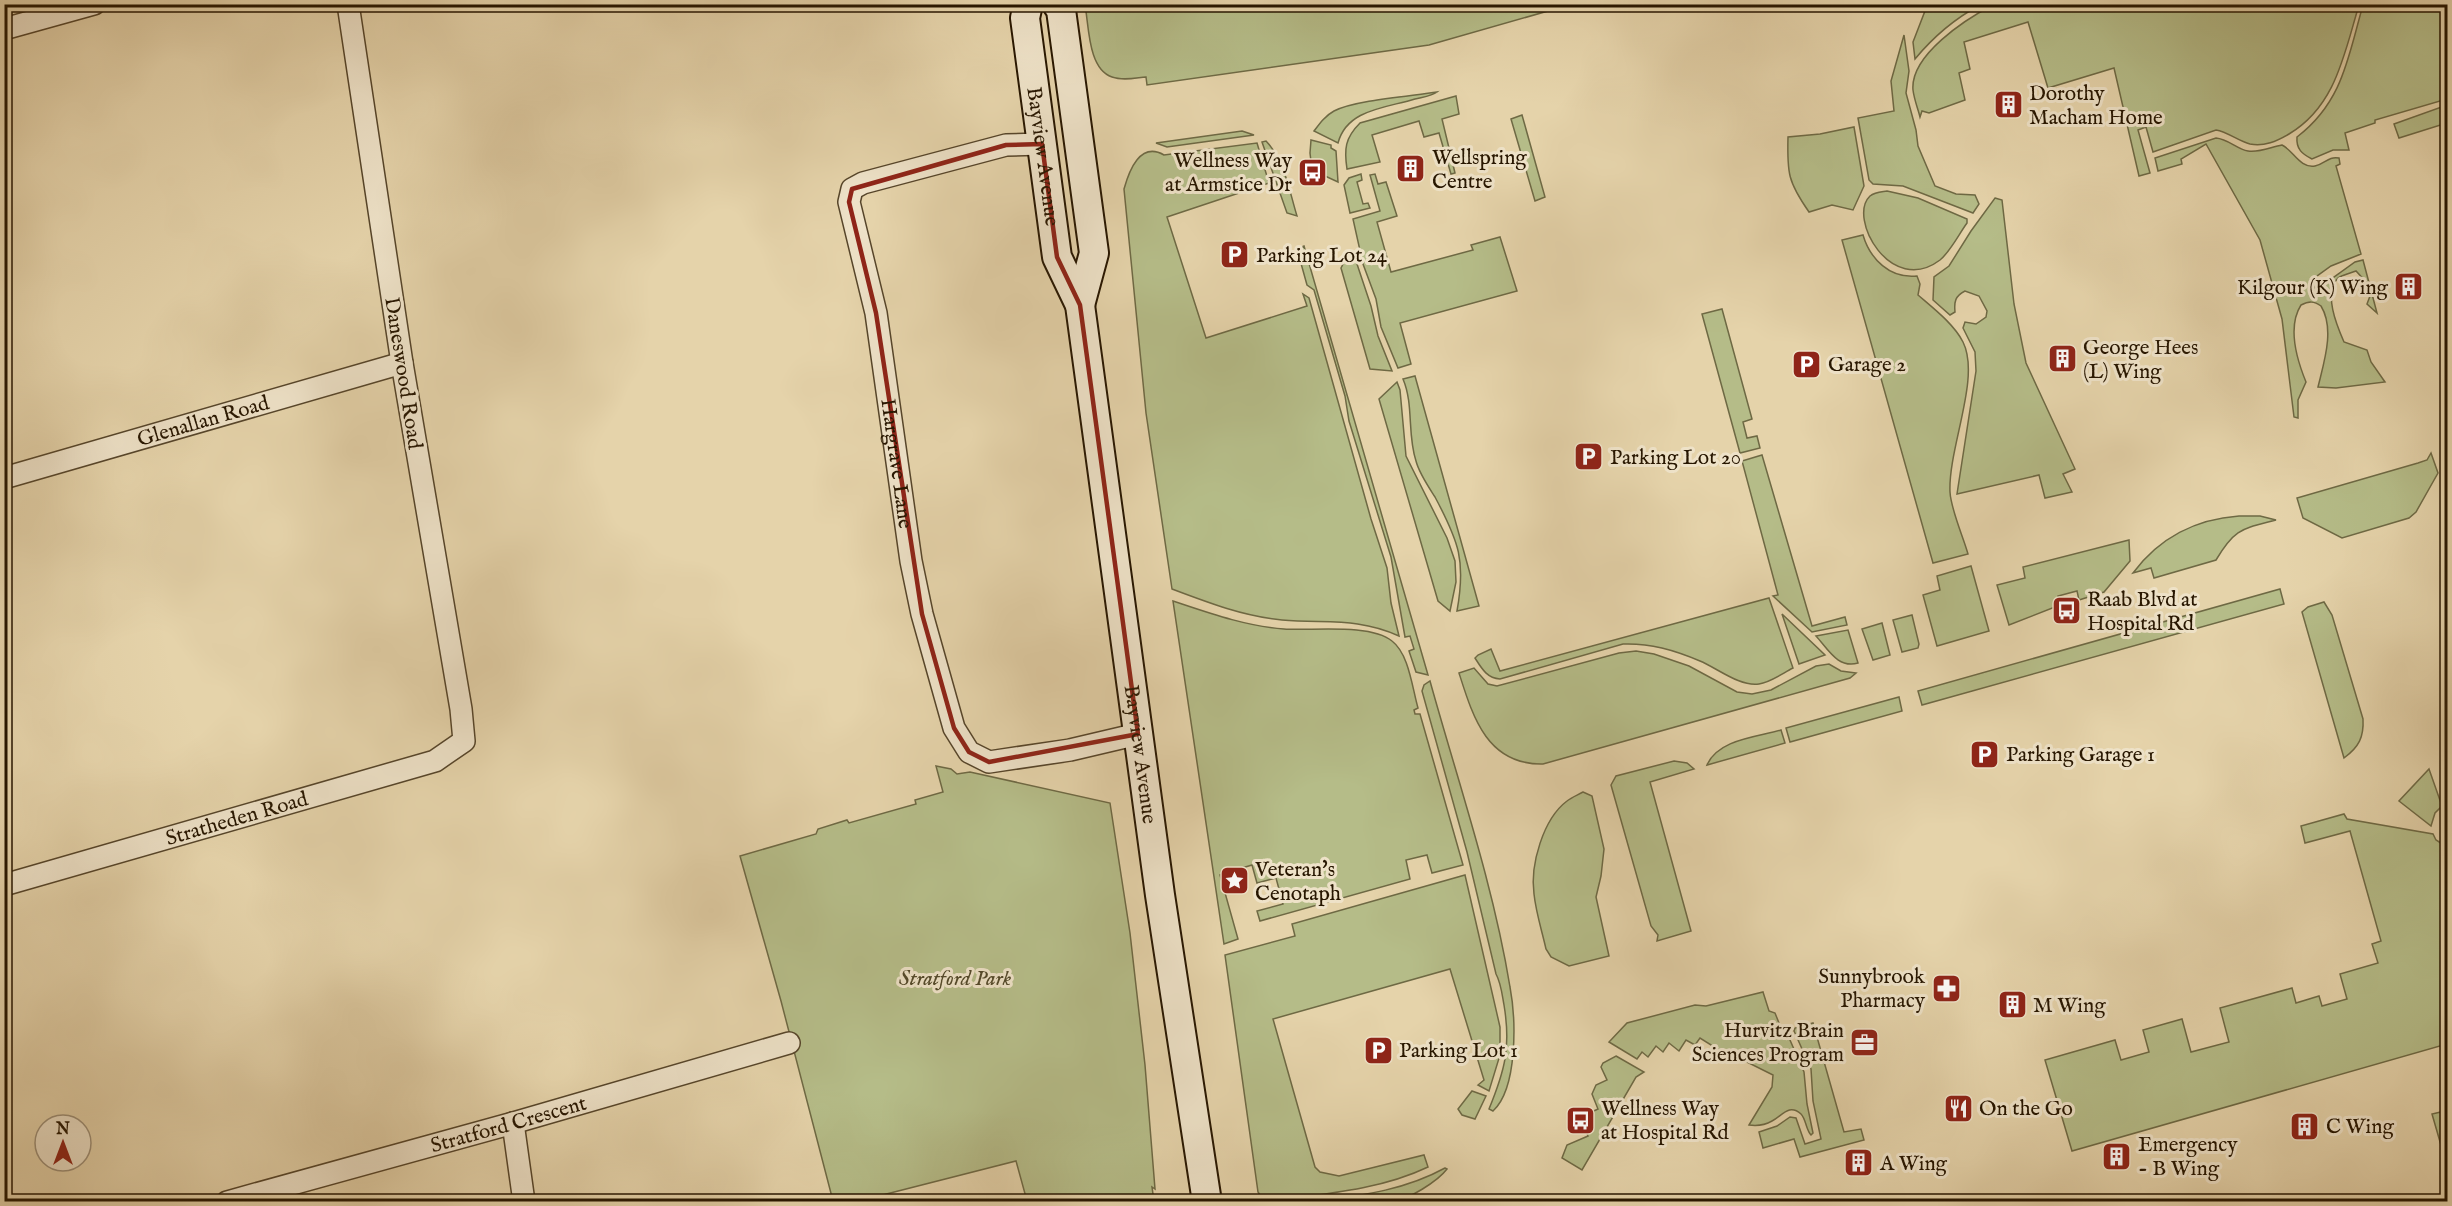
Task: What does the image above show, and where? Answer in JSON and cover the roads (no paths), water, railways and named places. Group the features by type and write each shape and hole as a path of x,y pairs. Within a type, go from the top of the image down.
{"main road":[{"name":"Bayview Avenue","path":"1028,4 1025,18 1057,256 1080,305 1138,734 1207,1202"},
{"name":"Bayview Avenue","path":"1057,4 1060,10 1094,253 1080,305"}],"street":[{"path":"4,29 94,4"},
{"name":"Daneswood Road","path":"348,4 402,363 461,709 464,741"},
{"name":"Hargrave Lane","path":"1042,144 1006,145 863,183 852,189 849,202 876,313 916,585 954,728 960,742 969,752 989,762 1070,750 1138,734"},
{"name":"Glenallan Road","path":"4,478 402,363"},
{"name":"Stratheden Road","path":"4,885 435,761 464,741"},
{"name":"Stratford Crescent","path":"227,1202 513,1123 789,1043"},
{"path":"513,1123 524,1202"}],"place":[{"name":"Dorothy Macham Home","path":"2008,105"},
{"name":"Wellspring Centre","path":"1411,169"},
{"name":"Wellness Way at Armstice Dr","path":"1313,172"},
{"name":"Parking Lot 24","path":"1235,255"},
{"name":"Kilgour (K) Wing","path":"2409,287"},
{"name":"George Hees (L) Wing","path":"2062,359"},
{"name":"Garage 2","path":"1807,364"},
{"name":"Parking Lot 20","path":"1589,457"},
{"name":"Raab Blvd at Hospital Rd","path":"2066,611"},
{"name":"Parking Garage 1","path":"1985,754"},
{"name":"Veteran's Cenotaph","path":"1234,881"},
{"name":"Sunnybrook Pharmacy","path":"1946,988"},
{"name":"M Wing","path":"2012,1005"},
{"name":"Hurvitz Brain Sciences Program","path":"1865,1042"},
{"name":"Parking Lot 1","path":"1378,1050"},
{"name":"On the Go","path":"1958,1108"},
{"name":"Wellness Way at Hospital Rd","path":"1580,1120"},
{"name":"C Wing","path":"2305,1126"},
{"name":"Emergency - B Wing","path":"2117,1156"},
{"name":"A Wing","path":"1859,1163"}],"park label":[{"name":"Stratford Park","path":"955,978"}]}
